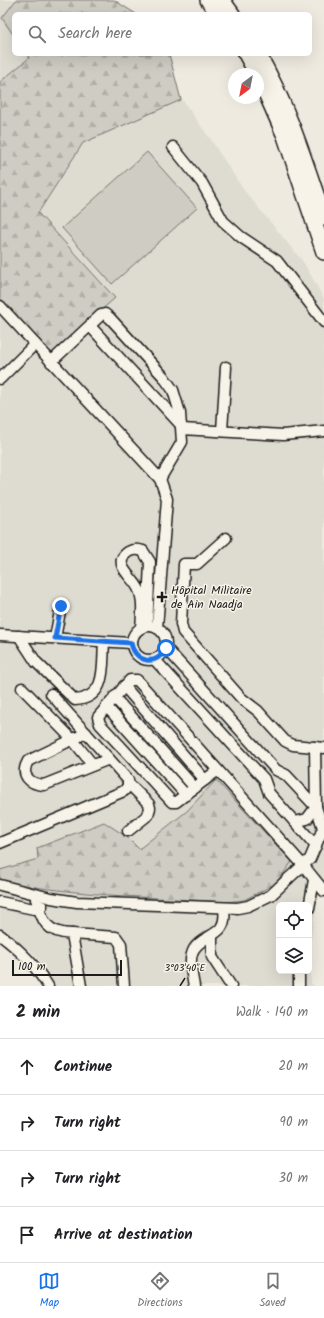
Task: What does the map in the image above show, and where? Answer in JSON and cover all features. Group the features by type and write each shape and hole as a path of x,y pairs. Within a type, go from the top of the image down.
{"highway":[{"path":"208,0 217,12"},
{"path":"222,0 231,12"},
{"path":"247,56 254,68"},
{"path":"259,56 278,89 296,132 324,218"},
{"path":"264,89 285,136 324,252"}],"street":[{"path":"173,147 202,183 223,221 241,237 277,261 324,322"},
{"path":"0,306 160,479 167,500 148,627"},
{"path":"51,362 101,315 105,314 110,318 163,376 173,390 180,412 182,427 180,446 160,479"},
{"path":"90,326 182,427 283,435 324,431"},
{"path":"0,379 34,344"},
{"path":"222,431 226,368"},
{"path":"0,885 51,898 81,903 224,909 248,906 271,894 310,859 323,827 316,807 314,772 320,748 293,745 285,741 258,711 242,698 182,632 181,624 184,564 196,564 226,538"},
{"path":"148,627 133,636 131,643 134,653 138,657 148,661 155,660 163,654 166,648 166,638 148,627 138,587 124,571 122,565 126,554 132,550 143,551 150,562 148,627"},
{"path":"138,587 149,582"},
{"path":"55,638 61,606"},
{"path":"0,635 131,643"},
{"path":"19,636 36,662 75,700 90,696 101,685 104,642"},
{"path":"166,648 276,770 286,776 316,807"},
{"path":"155,660 265,782 269,793 316,846"},
{"path":"218,770 176,802 171,802 100,724 98,716 124,686 132,679 138,681 304,865 314,880 323,889"},
{"path":"124,686 205,780"},
{"path":"22,688 72,739 93,765"},
{"path":"51,694 150,808 148,815 128,831"},
{"path":"114,697 195,788"},
{"path":"106,706 186,795"},
{"path":"86,733 28,761 24,768 24,773 30,781 35,784 44,785 109,759"},
{"path":"314,772 324,764"},
{"path":"265,782 276,770"},
{"path":"0,843 124,791 128,783"},
{"path":"295,822 307,819 316,807"},
{"path":"310,902 314,880"},
{"path":"0,893 37,904 48,928 64,934 116,937 121,944 124,986"},
{"path":"0,902 37,904 51,898"},
{"path":"194,986 190,962 194,949 200,943 212,936 224,923 224,909"},
{"path":"72,934 80,986"},
{"path":"0,936 27,957 41,974 48,986"},
{"path":"212,936 212,957 231,986"},
{"path":"299,974 299,986"}],"shaded area":[{"name":"Hôpital Militaire de Ain Naadja","path":"0,0 110,0 28,12 12,12 12,56 170,56 181,98 243,189 304,263 324,299 324,896 318,896 312,932 312,902 276,902 276,974 310,974 311,983 314,986 55,986 45,967 30,950 0,930"}],"green space":[{"path":"16,0 114,0 133,12 12,12 12,33 2,18"},
{"path":"28,56 170,56 181,100 83,143 38,213 115,298 51,354 0,298 0,82 29,58"},
{"path":"147,152 197,208 112,284 62,228"},
{"path":"216,780 292,862 275,884 244,900 226,902 85,893 0,881 0,870 38,859 37,848 104,822 127,837 139,849 187,811"}],"place":[{"name":"Hôpital Militaire de Ain Naadja","path":"162,597"}],"route":[{"path":"61,606 55,638 131,643 134,653 142,660 148,661 158,658 163,654 166,648"}]}
